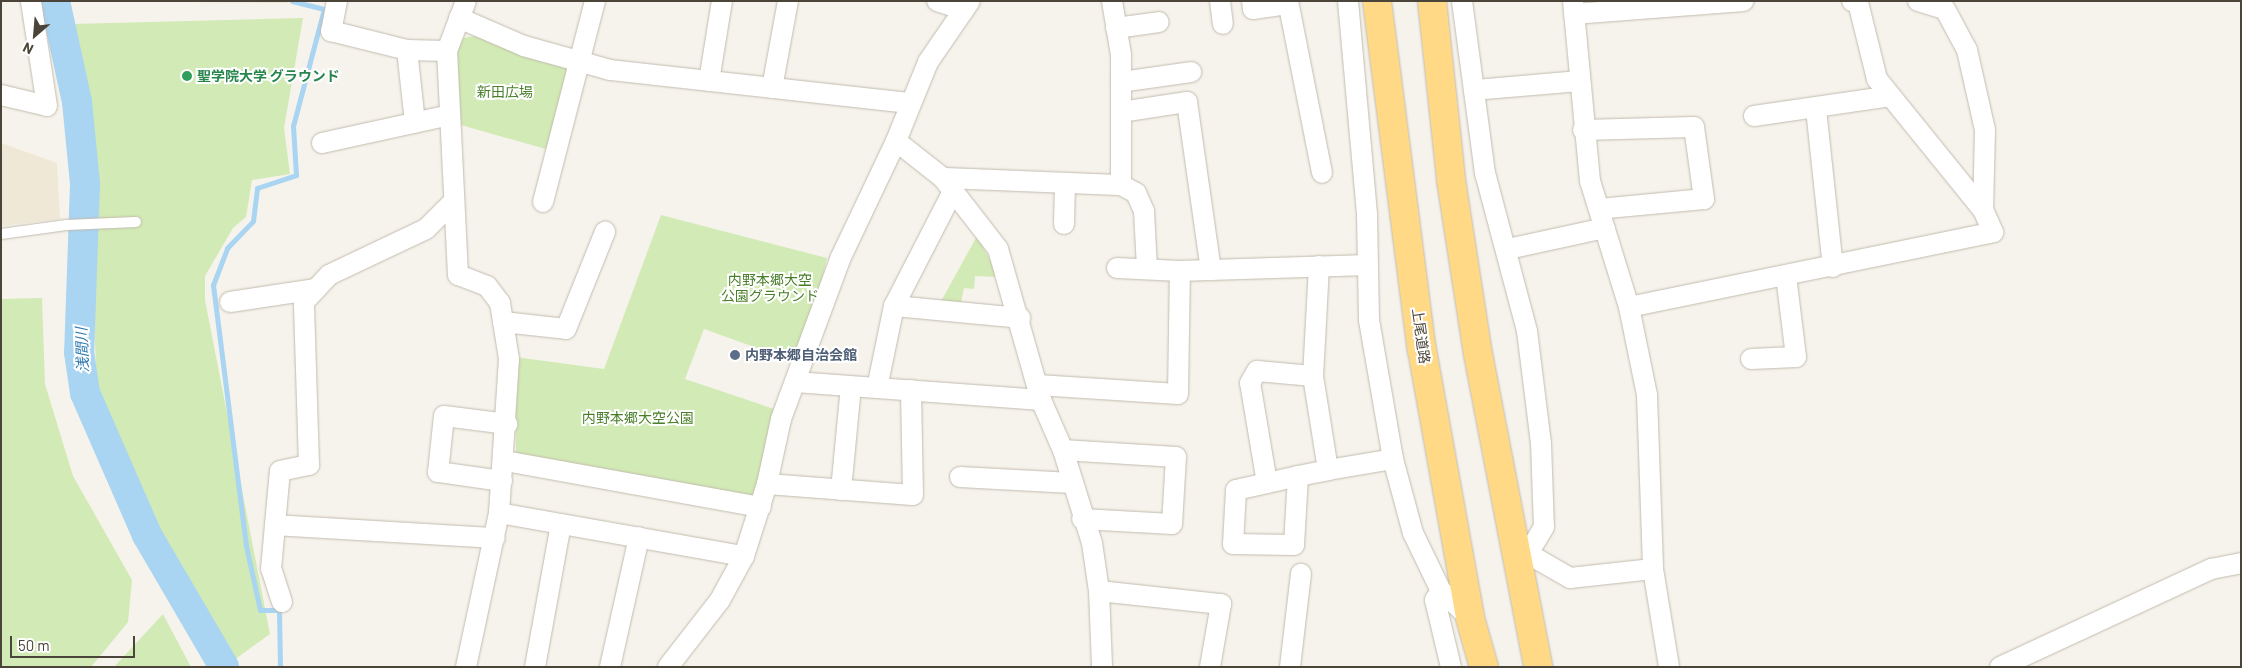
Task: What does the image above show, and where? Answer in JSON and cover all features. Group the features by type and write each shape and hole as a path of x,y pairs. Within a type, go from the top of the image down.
{"highway":[{"name":"上尾道路","path":"1377,1 1422,350 1470,618 1484,667"},
{"path":"1432,1 1460,238 1525,560 1538,667"}],"street":[{"path":"1,95 47,106 31,1"},
{"path":"337,1 331,31 407,50 447,51"},
{"path":"543,202 595,1"},
{"path":"709,81 722,1"},
{"path":"772,88 788,1"},
{"path":"668,667 720,600 744,556 761,507 781,419 840,257 896,141 908,103 928,62 967,6 937,1"},
{"path":"1112,1 1121,82 1121,185"},
{"path":"1220,1 1223,24"},
{"path":"1252,1 1253,9 1288,3 1322,173"},
{"path":"1348,1 1367,215 1369,320 1393,459 1413,534 1441,591 1470,618"},
{"path":"1462,1 1484,173 1508,249 1527,331 1545,490 1544,526 1525,560 1570,578 1652,569"},
{"path":"1669,667 1652,569 1647,394 1629,307 1599,210 1583,130 1573,8 1744,1"},
{"path":"1629,307 1989,236 1993,232 1983,210 1877,79 1858,2 1852,1"},
{"path":"1918,1 1945,9 1968,50 1985,130 1983,210"},
{"path":"466,667 499,513 505,462 509,359 500,303 487,286 458,275 447,51 463,10 579,63 709,81 908,103"},
{"path":"1116,28 1159,22"},
{"path":"407,50 415,123"},
{"path":"1121,82 1191,72"},
{"path":"1474,90 1579,81"},
{"path":"1754,116 1816,109 1891,96"},
{"path":"1121,112 1187,102 1211,270"},
{"path":"1816,109 1833,267"},
{"path":"322,143 450,116"},
{"path":"1583,130 1694,127 1704,199 1599,210"},
{"path":"896,141 948,185 998,249 1020,318 1040,392 1063,450 1082,518 1092,543 1099,591 1102,667"},
{"path":"948,185 1065,183 1121,185 1136,193 1144,211 1147,269"},
{"path":"1064,224 1065,183"},
{"path":"877,388 894,306 948,185"},
{"path":"282,602 271,569 280,471 309,465 304,302 329,275 355,260 426,229 454,201"},
{"path":"1508,249 1606,228"},
{"path":"503,322 566,329 605,232"},
{"path":"1117,268 1180,271 1367,265"},
{"path":"1319,266 1313,376 1328,470"},
{"path":"795,382 910,390 1178,394 1180,271"},
{"path":"1751,359 1796,357 1786,276"},
{"path":"230,302 316,289"},
{"path":"894,306 1020,318"},
{"path":"1267,483 1250,383 1257,371 1313,376"},
{"path":"841,490 851,386"},
{"path":"767,484 913,495 910,390"},
{"path":"502,481 438,472 444,416 507,424"},
{"path":"1063,450 1176,457 1172,524 1082,518"},
{"path":"1298,476 1294,544 1234,544 1236,490 1298,476 1328,470 1393,459"},
{"path":"505,462 761,507"},
{"path":"960,477 1072,483"},
{"path":"499,513 744,556"},
{"path":"536,667 561,524"},
{"path":"275,526 494,538"},
{"path":"610,667 639,538"},
{"path":"2000,667 2211,569 2241,563"},
{"path":"1290,667 1301,574"},
{"path":"1099,591 1221,604 1210,667"},
{"path":"1441,591 1435,600 1451,667"}],"lane":[{"path":"1,234 66,225 136,222"}],"shaded area":[{"path":"105,1 288,1 288,3"},
{"path":"1,143 57,163 60,219 1,226"}],"green space":[{"path":"303,18 284,128 290,174 252,180 246,217 233,228 205,276 205,300 270,634 234,660 135,494 97,388 93,299 97,165 72,24"},
{"name":"新田広場","path":"475,36 572,67 549,150 461,125 457,50 463,38"},
{"name":"内野本郷大空公園","path":"661,215 827,258 814,312 793,361 704,329 685,379 777,410 755,502 516,455 515,357 604,369"},
{"path":"977,236 999,277 975,276 974,289 964,288 960,308 939,305"},
{"path":"42,298 45,384 73,476 132,580 128,622 91,667 1,667 1,299"},
{"path":"163,614 191,667 114,667"}],"waterway":[{"name":"浅間川","path":"55,1 77,102 85,184 79,352 85,393 147,535 224,667"},
{"path":"280,667 279,610 260,610 246,546 213,285 227,248 253,221 257,188 296,175 293,126 324,9 292,1"}],"place":[{"name":"聖学院大学 グラウンド","path":"187,76"},
{"name":"内野本郷自治会館","path":"735,355"}],"park label":[{"name":"内野本郷大空 公園グラウンド","path":"770,288"}]}
